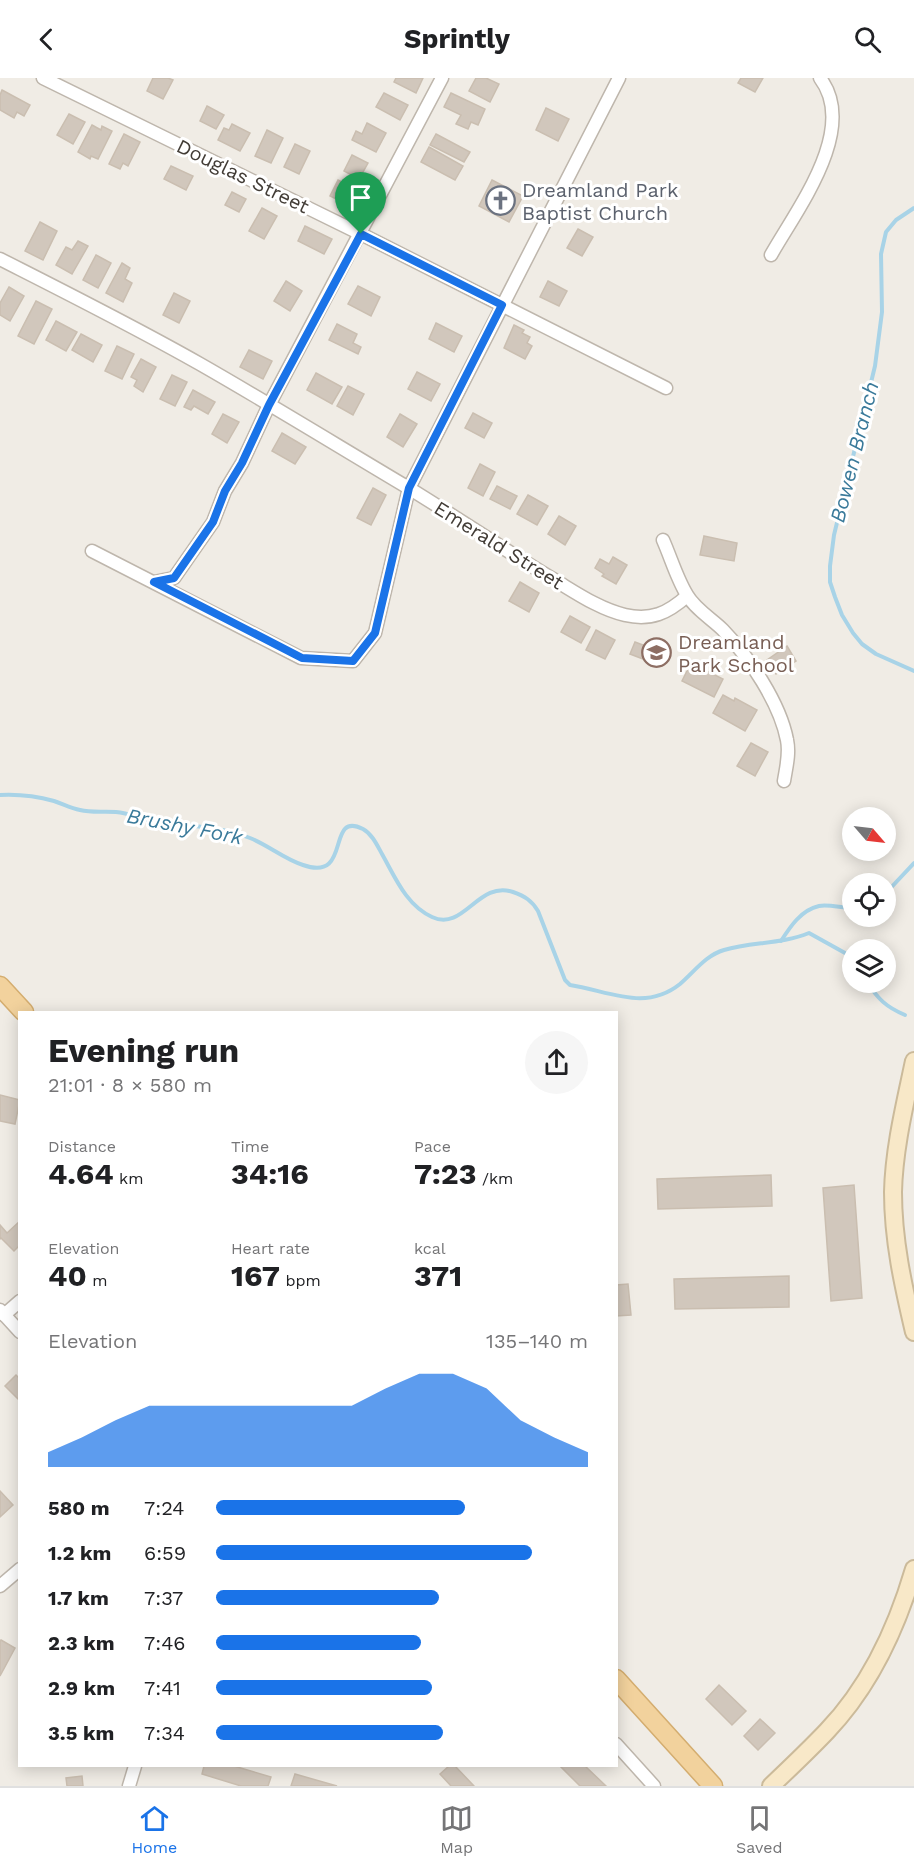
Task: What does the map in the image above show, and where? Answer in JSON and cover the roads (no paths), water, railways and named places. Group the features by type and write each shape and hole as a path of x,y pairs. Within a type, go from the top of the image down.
{"main road":[{"path":"0,986 23,1011"},
{"path":"618,1681 713,1786"}],"street":[{"name":"Douglas Street","path":"43,78 361,234 666,388"},
{"path":"154,582 174,578 213,522 225,491 242,463 269,405 442,78"},
{"path":"92,551 302,658 353,661 375,633 409,488 619,78"},
{"path":"771,255 814,180 827,152 832,134 833,103 820,78"},
{"name":"Emerald Street","path":"0,259 146,334 409,488 516,557 608,609 625,615 656,615 673,609 687,596"},
{"path":"663,540 687,596 723,630 739,649 775,706 789,754 784,781"},
{"path":"914,1061 897,1145 893,1191 896,1245 914,1332"},
{"path":"18,1302 2,1313 18,1330"},
{"path":"771,1786 828,1730 858,1691 888,1638 914,1569"},
{"path":"0,1586 18,1571"},
{"path":"618,1746 654,1786"},
{"path":"129,1786 135,1767"}],"waterway":[{"name":"Bowen Branch","path":"914,208 896,220 886,232 881,254 882,312 875,366 834,535 830,566 830,582 835,597 853,633 862,644 876,654 914,671"},
{"name":"Brushy Fork","path":"0,795 34,797 84,811 121,813 156,822 227,831 257,841 303,865 318,868 328,864 334,857 345,829 352,826 363,829 374,840 402,890 423,912 443,920 462,913 490,893 501,890 525,897 538,911 565,980 570,985 613,995 640,998 654,997 667,992 718,952 735,947 799,937 809,933 842,951"},
{"name":"Bowen Branch","path":"896,882 914,863"},
{"name":"Bowen Branch","path":"781,941 788,930 807,911 827,905 842,907"},
{"name":"Brushy Fork","path":"875,993 883,1002 905,1015"}],"place":[{"name":"Dreamland Park Baptist Church","path":"501,201"},
{"name":"Dreamland Park School","path":"657,653"}]}
